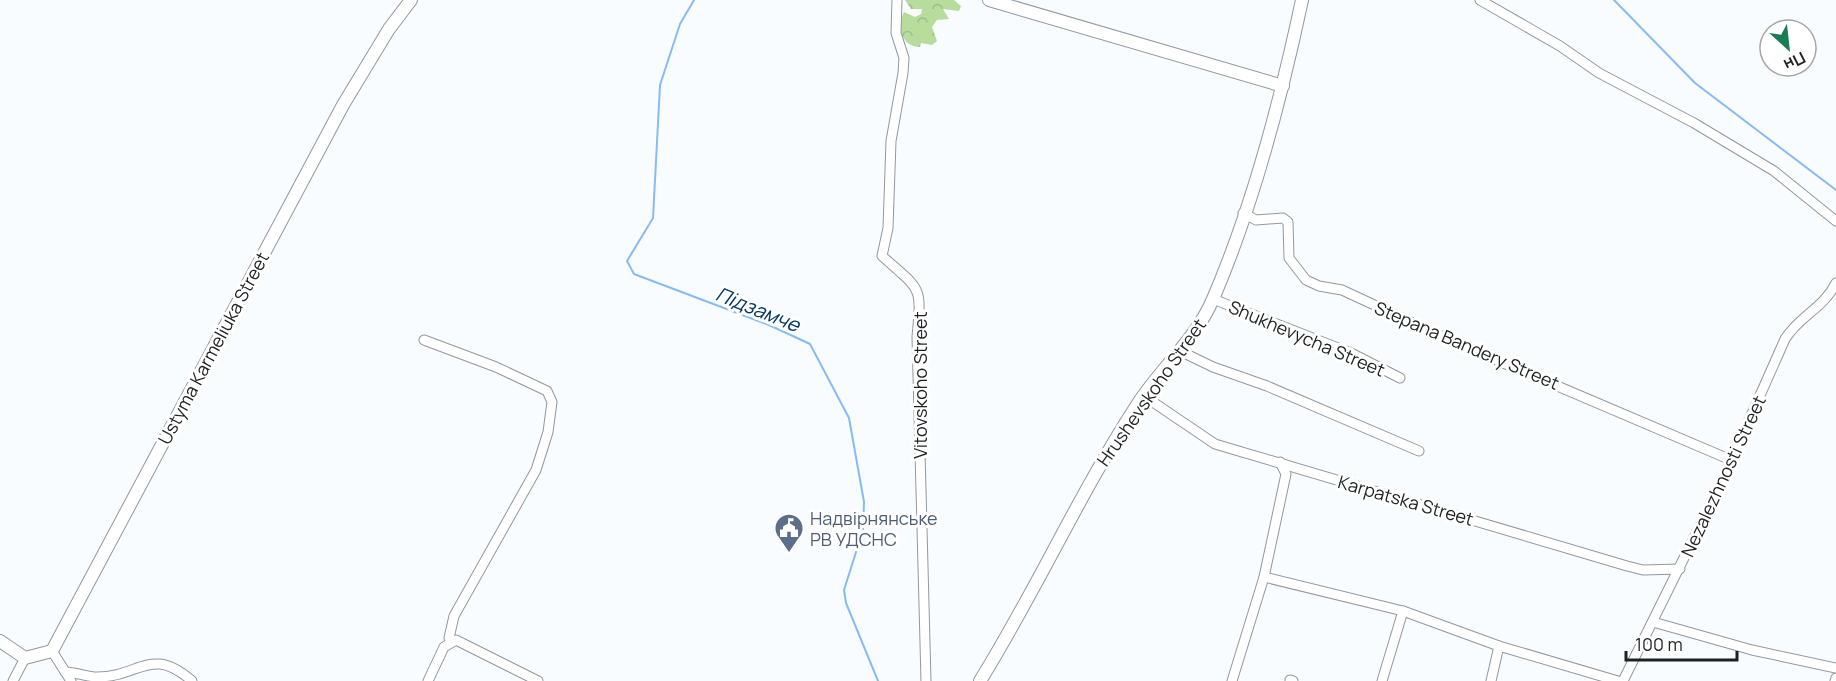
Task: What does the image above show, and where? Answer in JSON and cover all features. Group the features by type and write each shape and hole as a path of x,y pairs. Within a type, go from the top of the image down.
{"street":[{"name":"Ustyma Karmeliuka Street","path":"52,651 343,105 389,29 411,0"},
{"name":"Vitovskoho Street","path":"897,0 896,33 904,58 891,141 888,228 882,256 920,293 917,337 926,681"},
{"path":"989,0 1283,86"},
{"name":"Hrushevskoho Street","path":"981,681 1094,474 1144,396 1180,351 1213,299 1283,86 1302,0"},
{"path":"1480,0 1560,46 1599,74 1694,123 1774,171 1836,222"},
{"name":"Stepana Bandery Street","path":"1243,213 1256,220 1283,218 1288,222 1289,258 1306,280 1319,286 1342,290 1454,342 1731,460"},
{"name":"Nezalezhnosti Street","path":"1623,681 1680,569 1785,339 1799,321 1822,305 1836,283"},
{"name":"Shukhevycha Street","path":"1213,299 1351,353 1400,378"},
{"path":"424,340 496,367 547,391 552,402 548,432 536,470 454,616 450,640 428,681"},
{"path":"1180,351 1213,367 1267,386 1419,452"},
{"name":"Karpatska Street","path":"1144,396 1215,444 1627,566 1643,570 1680,569"},
{"path":"1232,681 1264,577 1286,474 1280,462"},
{"path":"1264,577 1403,611 1499,646 1618,681"},
{"path":"1382,681 1403,611"},
{"path":"1653,622 1752,650 1836,668"},
{"path":"450,640 456,640 538,681"},
{"path":"0,641 25,658"},
{"path":"1491,681 1499,646"},
{"path":"13,681 25,658 52,651 71,681"},
{"path":"65,672 96,677 157,663 169,664 192,681"}],"green space":[{"path":"905,0 954,0 961,6 959,11 943,9 949,19 937,20 932,27 937,41 932,45 921,43 920,47 908,44 902,35 901,23 904,12 915,17 921,14 922,9 911,9"}],"waterway":[{"name":"Підзамче","path":"694,0 680,24 660,85 653,218 627,261 634,274 769,325 810,344 849,418 864,502 863,530 844,590 846,603 878,681"},
{"path":"1614,0 1695,83 1836,190"}],"place":[{"name":"Надвірнянське РВ УДСНС","path":"789,554"}]}
